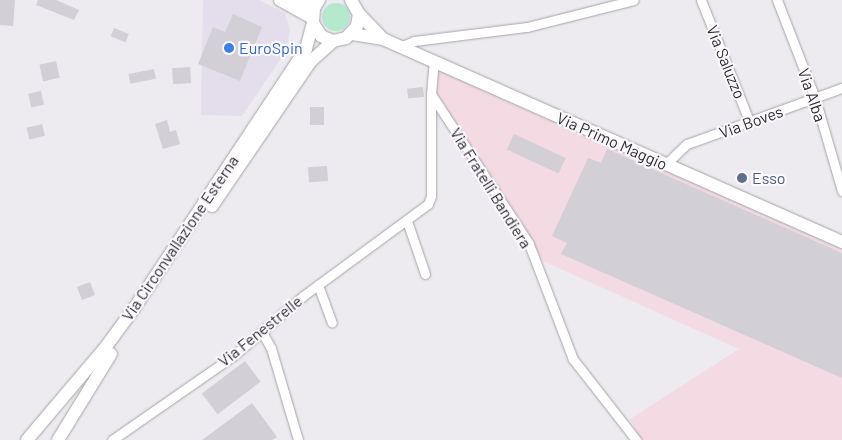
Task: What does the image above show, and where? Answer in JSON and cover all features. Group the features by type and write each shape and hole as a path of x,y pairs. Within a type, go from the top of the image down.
{"main road":[{"path":"280,0 312,20 321,36 333,41 352,34 357,6"},
{"path":"297,0 307,3 319,0"},
{"name":"Via Circonvallazione Esterna","path":"27,440 105,348 135,307 306,49 312,20 319,0"},
{"name":"Via Primo Maggio","path":"357,6 383,39"},
{"name":"Via Primo Maggio","path":"352,34 383,39 842,242"},
{"name":"Via Circonvallazione Esterna","path":"38,440 111,354 301,75 322,48 333,41"},
{"path":"58,440 111,354"}],"street":[{"path":"400,47 414,41 527,27 634,0"},
{"name":"Via Saluzzo","path":"701,0 750,123"},
{"name":"Via Alba","path":"777,0 815,98 842,191"},
{"name":"Via Fenestrelle","path":"112,440 156,411 262,332 318,285 428,204 432,196 431,94 434,62"},
{"name":"Via Boves","path":"666,164 687,144 750,123 842,88"},
{"name":"Via Fratelli Bandiera","path":"431,94 529,244 573,359 636,440"},
{"path":"407,221 425,274"},
{"path":"318,285 332,323"},
{"path":"262,332 270,348 298,440"}],"shaded area":[{"path":"203,0 259,0 285,13 290,30 286,51 242,116 201,115"},
{"path":"434,62 842,242 842,440 641,440 630,419 739,349 543,261 431,94"}],"green space":[{"path":"336,3 346,7 350,17 346,27 336,31 326,27 322,17 326,7"}],"building":[{"path":"0,0 15,0 13,26 0,25"},
{"path":"38,0 56,0 79,10 74,20 36,5"},
{"name":"EuroSpin","path":"233,14 262,27 240,81 198,64 213,27 225,32"},
{"path":"114,28 129,34 125,42 111,36"},
{"path":"56,61 60,78 43,81 39,65"},
{"path":"190,67 191,83 173,84 172,68"},
{"path":"154,69 156,79 130,84 128,74"},
{"path":"423,87 424,97 408,99 407,89"},
{"path":"41,91 44,105 31,107 28,94"},
{"path":"310,107 324,107 324,125 310,125"},
{"path":"167,120 170,132 176,130 180,144 163,149 155,124"},
{"path":"42,124 45,136 29,140 26,128"},
{"path":"514,134 566,158 558,173 507,149"},
{"path":"607,149 842,253 842,378 561,254 567,243 552,236 588,158 601,163"},
{"path":"327,166 328,181 309,182 308,167"},
{"path":"90,282 95,295 82,300 77,287"},
{"path":"245,361 261,382 218,414 202,393"},
{"path":"252,403 277,437 272,440 202,440"}],"place":[{"name":"EuroSpin","path":"229,48"},
{"name":"Esso","path":"742,178"}]}
